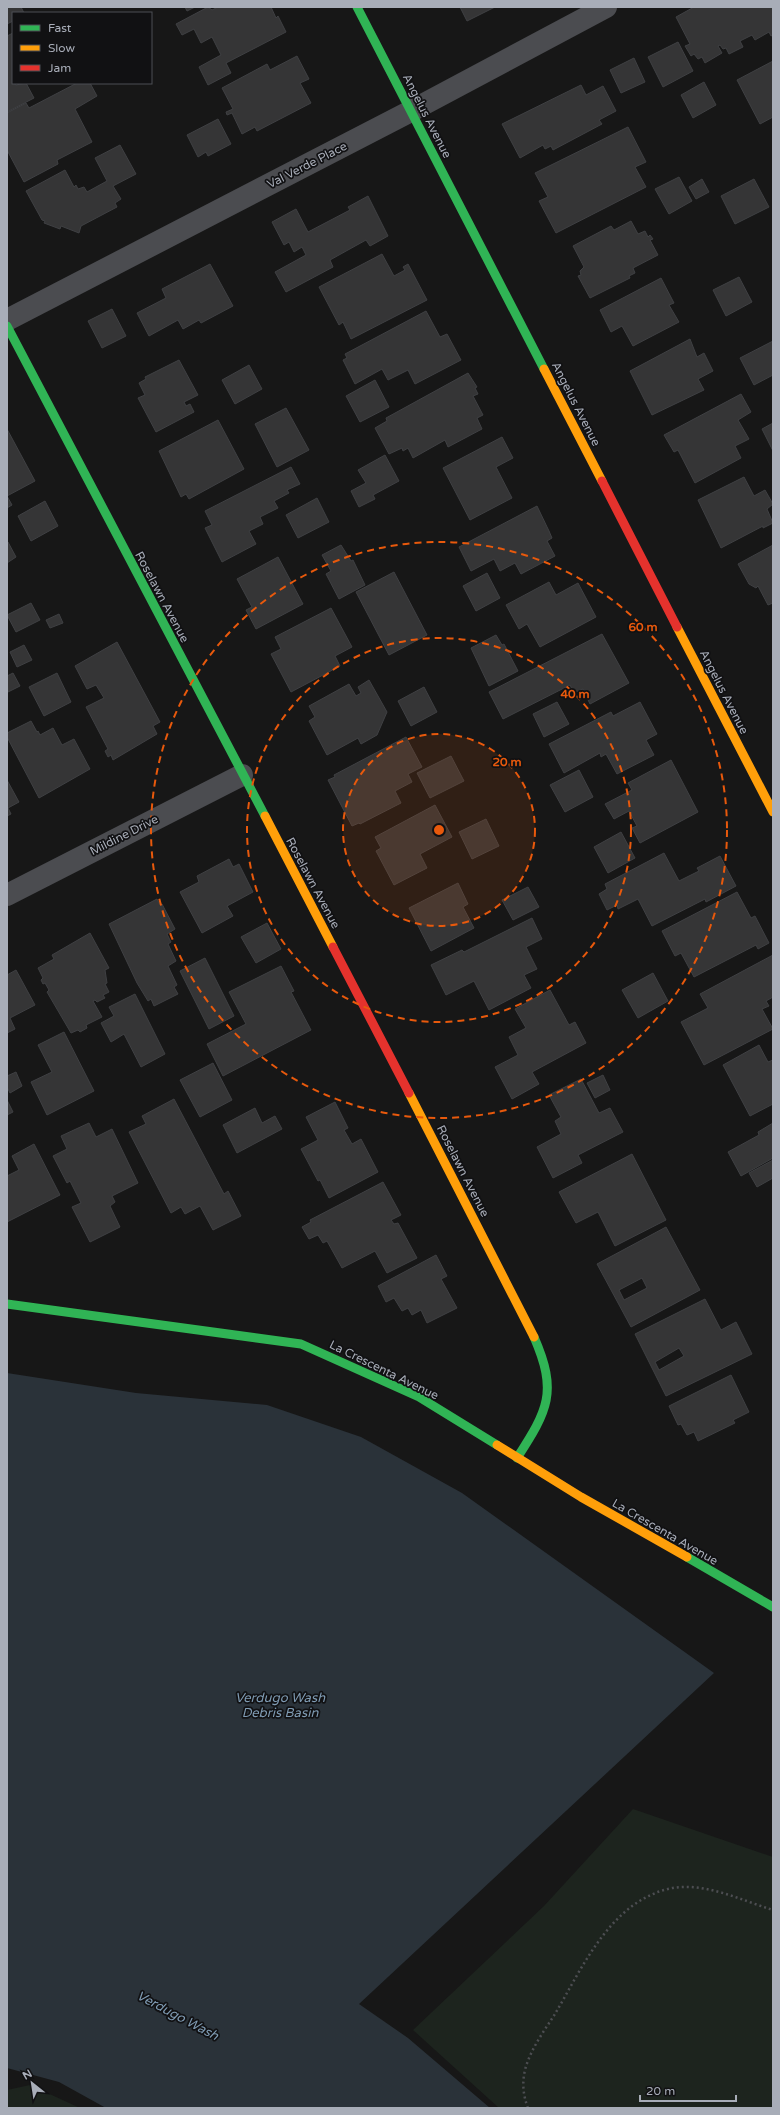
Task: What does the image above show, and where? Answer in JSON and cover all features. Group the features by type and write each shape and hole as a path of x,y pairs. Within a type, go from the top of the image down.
{"street":[{"name":"Angelus Avenue","path":"357,7 773,812"},
{"name":"Val Verde Place","path":"7,320 411,111 606,7"},
{"name":"Roselawn Avenue","path":"7,326 316,913 513,1293 533,1337 547,1374 548,1391 545,1408 518,1458"},
{"name":"Mildine Drive","path":"7,895 242,775"},
{"name":"La Crescenta Avenue","path":"7,1304 301,1344 419,1397 581,1497 773,1607"}],"path":[{"path":"528,2108 524,2098 523,2084 525,2068 534,2048 596,1945 624,1914 645,1897 666,1889 706,1889 773,1910"}],"shaded area":[{"path":"633,1809 773,1857 773,2108 499,2108 413,2030 544,1906"},
{"path":"30,2085 80,2108 7,2108 7,2090"}],"water":[{"name":"Verdugo Wash Debris Basin","path":"7,1373 136,1393 267,1405 361,1437 462,1493 714,1673 359,2004 408,2038 490,2108 106,2108 59,2082 7,2068"}],"building":[{"path":"7,7 21,7 24,12 12,12 12,22 7,24"},
{"path":"185,7 195,7 187,11"},
{"path":"208,7 212,10 218,7 271,7 276,18 278,16 286,32 226,63 231,73 208,85 199,67 221,55 212,37 201,43 194,29 182,35 176,24"},
{"path":"460,7 495,7 467,21"},
{"path":"694,7 773,7 773,35 771,36 769,32 755,40 752,35 740,41 743,47 729,54 726,48 723,49 720,45 718,46 722,53 705,63 702,57 698,59 694,54 691,56 685,46 690,44 676,17"},
{"path":"12,34 12,84 27,84 34,98 7,112 7,36"},
{"path":"678,42 693,71 663,87 648,57"},
{"path":"297,56 309,79 300,83 311,103 257,131 255,127 242,134 232,113 227,115 226,112 233,109 222,88 267,64 270,70"},
{"path":"634,58 645,82 621,93 610,70"},
{"path":"773,61 773,117 760,124 737,80"},
{"path":"704,82 716,105 693,118 681,95"},
{"path":"75,84 91,84 97,96 75,109 92,142 57,160 58,164 24,182 7,150 7,113 26,103 29,108"},
{"path":"581,85 586,95 603,86 616,111 599,120 602,124 553,150 551,146 545,149 543,145 520,158 502,124"},
{"path":"218,119 231,144 208,156 206,152 198,157 187,135"},
{"path":"628,127 646,162 635,167 646,187 556,233 539,201 548,197 535,173"},
{"path":"120,145 136,174 113,186 121,199 115,203 117,207 81,226 79,233 61,226 60,229 44,223 45,221 42,220 26,191 65,170 74,187 76,185 78,189 84,187 87,192 107,181 95,158"},
{"path":"679,177 692,201 669,214 655,189"},
{"path":"702,179 709,192 696,199 689,187"},
{"path":"754,179 769,207 735,224 721,196"},
{"path":"368,196 388,236 370,246 366,240 330,260 333,267 286,292 275,272 306,255 302,247 294,252 289,242 284,245 272,222 296,209 308,232 350,210 348,207"},
{"path":"631,221 638,234 645,231 648,237 650,235 653,239 650,240 658,255 633,268 635,273 629,276 630,278 590,298 578,276 581,275 580,271 584,267 573,246 611,226 614,230"},
{"path":"382,254 394,276 405,270 403,267 408,264 427,300 351,339 343,322 339,325 319,287"},
{"path":"210,264 233,306 201,323 199,320 183,329 178,320 149,336 137,313 166,298 162,289"},
{"path":"739,277 752,302 726,316 713,290"},
{"path":"661,278 674,303 669,305 679,322 633,346 622,326 611,332 600,310"},
{"path":"112,309 126,336 102,348 88,321"},
{"path":"426,311 440,337 447,334 461,360 415,384 408,370 388,380 382,369 355,384 343,360 347,358 345,354"},
{"path":"690,339 697,357 704,353 713,371 698,379 704,390 652,415 630,371"},
{"path":"773,341 773,375 754,385 740,358"},
{"path":"179,360 198,395 184,402 186,406 190,404 194,412 156,432 138,398 145,395 139,383 146,379 145,377"},
{"path":"249,365 262,389 235,404 222,380"},
{"path":"468,373 477,387 475,388 478,394 473,396 483,415 477,418 482,429 448,447 445,440 413,458 408,448 403,451 402,448 389,454 375,428 387,421 386,418"},
{"path":"375,380 389,407 360,422 346,396"},
{"path":"741,394 751,412 738,420 749,439 735,446 741,458 695,483 678,450 674,452 664,435"},
{"path":"286,408 309,450 277,467 255,424"},
{"path":"218,420 244,469 189,499 186,494 181,497 159,451"},
{"path":"773,423 773,451 762,429"},
{"path":"7,429 35,481 7,496"},
{"path":"502,437 513,458 496,467 512,498 470,520 443,468"},
{"path":"385,455 399,481 373,495 375,499 359,507 351,491 366,483 358,470"},
{"path":"291,467 300,484 287,490 289,493 274,501 278,508 260,517 263,524 249,531 256,544 222,562 205,528 212,525 205,511"},
{"path":"744,477 754,496 765,490 773,504 767,509 773,523 763,528 763,526 721,548 698,500"},
{"path":"7,496 12,505 7,508"},
{"path":"317,498 329,522 298,538 286,515"},
{"path":"45,501 58,526 31,541 18,516"},
{"path":"537,506 552,538 547,541 555,556 521,574 515,563 500,571 494,559 471,571 459,547"},
{"path":"8,542 16,557 7,563 7,543"},
{"path":"341,545 351,561 353,560 365,585 339,599 326,574 331,571 322,555"},
{"path":"773,545 773,603 768,605 758,586 756,588 749,584 738,564"},
{"path":"278,557 303,604 256,629 246,610 252,607 237,579"},
{"path":"394,572 427,635 389,655 356,592"},
{"path":"487,573 500,598 476,611 463,586"},
{"path":"549,582 556,595 578,583 596,617 540,647 527,624 519,629 506,605"},
{"path":"31,603 40,620 16,632 7,615"},
{"path":"331,608 352,647 335,656 340,666 291,692 271,654 281,649 275,637"},
{"path":"59,614 63,623 50,628 46,620"},
{"path":"602,634 629,683 590,704 583,689 574,693 570,685 503,719 489,692"},
{"path":"496,635 502,645 504,644 518,671 489,686 471,648"},
{"path":"117,642 160,722 153,726 157,734 113,760 111,755 108,757 105,751 108,749 86,707 104,698 96,685 87,689 75,666"},
{"path":"24,645 32,660 17,667 10,652"},
{"path":"13,673 20,686 8,692 7,676"},
{"path":"57,673 71,702 44,716 29,687"},
{"path":"369,680 387,712 377,735 361,744 358,738 327,755 309,721 315,717 309,706 349,684 356,696 361,693 358,687"},
{"path":"424,687 437,712 411,726 398,701"},
{"path":"557,702 569,724 544,737 533,714"},
{"path":"640,702 657,734 646,740 654,755 617,774 606,754 601,757 600,753 564,773 549,744 611,712 613,716"},
{"path":"31,721 40,735 53,728 62,745 74,739 90,769 39,798 7,737 7,733"},
{"path":"406,737 422,767 408,774 412,782 395,791 401,803 360,824 359,823 352,826 328,780 335,777 334,775"},
{"path":"451,756 464,781 430,798 417,773"},
{"path":"671,760 698,812 640,843 632,828 637,826 629,811 614,819 605,804 632,790 628,783"},
{"path":"579,770 593,797 565,812 550,785"},
{"path":"7,780 19,802 8,808 11,814 7,816"},
{"path":"435,805 452,837 420,854 427,868 394,885 376,851 381,848 375,837"},
{"path":"486,819 499,846 472,859 459,832"},
{"path":"621,832 635,858 608,873 594,847"},
{"path":"664,853 679,881 699,871 697,868 720,856 736,886 706,902 705,899 652,926 638,899 618,909 617,905 607,910 599,894 607,889 605,884"},
{"path":"229,859 233,867 239,864 253,892 227,906 233,916 202,933 180,892 199,882 197,876"},
{"path":"458,883 468,904 463,907 474,928 431,951 409,908"},
{"path":"528,887 539,907 513,920 502,900"},
{"path":"737,892 751,918 755,916 769,943 758,949 756,945 694,977 681,953 675,956 662,931"},
{"path":"157,899 160,905 162,904 175,929 167,934 171,942 168,944 176,961 168,966 177,985 174,987 178,994 154,1006 151,999 148,1001 137,983 109,924"},
{"path":"532,918 542,939 526,947 537,969 524,975 531,988 489,1010 474,981 446,995 431,965 462,950 464,952"},
{"path":"267,923 281,949 256,963 241,937"},
{"path":"90,933 109,968 105,970 107,983 105,984 109,992 103,995 105,998 97,1002 95,1000 93,1001 102,1017 86,1025 87,1028 80,1032 78,1030 71,1033 47,992 49,990 45,983 43,984 41,980 43,978 38,968 54,959 52,955"},
{"path":"773,955 773,997 766,1001 769,1006 762,1009 773,1029 704,1065 681,1022 708,1008 700,994"},
{"path":"205,958 234,1016 209,1029 180,971"},
{"path":"281,966 294,991 291,992 311,1030 223,1076 207,1044 246,1024 229,992"},
{"path":"16,970 35,1005 10,1018 15,1029 7,1033 7,975"},
{"path":"653,973 668,1001 638,1018 622,990"},
{"path":"550,990 569,1025 575,1022 586,1043 532,1072 539,1084 512,1099 495,1067 518,1055 509,1037 526,1028 515,1009"},
{"path":"135,994 165,1054 141,1067 124,1034 111,1042 101,1023 114,1016 109,1007"},
{"path":"64,1032 94,1091 47,1115 31,1082 52,1072 38,1045"},
{"path":"759,1045 768,1062 773,1060 773,1104 750,1116 723,1065"},
{"path":"213,1063 232,1100 200,1117 180,1080"},
{"path":"16,1072 22,1086 10,1093 7,1087 7,1076"},
{"path":"603,1075 610,1090 595,1098 587,1083"},
{"path":"581,1079 599,1113 610,1108 623,1132 578,1155 582,1163 553,1178 537,1147 561,1134 555,1121 561,1117 549,1095"},
{"path":"174,1099 224,1194 228,1191 241,1216 213,1230 200,1206 185,1214 181,1207 171,1213 129,1132 146,1124 142,1116"},
{"path":"7,1100 13,1112 7,1115"},
{"path":"335,1102 348,1128 344,1130 352,1144 361,1139 378,1172 329,1198 301,1149 318,1140 306,1117"},
{"path":"255,1108 262,1123 275,1116 282,1129 237,1153 223,1125"},
{"path":"89,1123 96,1137 112,1129 138,1183 112,1196 115,1202 110,1206 120,1227 90,1242 72,1207 81,1203 70,1181 67,1183 53,1156 67,1149 61,1136"},
{"path":"773,1123 773,1158 741,1176 728,1152 759,1135 758,1132"},
{"path":"34,1144 60,1195 7,1222 7,1176 19,1170 12,1156"},
{"path":"632,1154 666,1220 615,1246 598,1212 576,1223 559,1192"},
{"path":"773,1160 773,1178 757,1187 749,1173"},
{"path":"383,1182 401,1215 391,1220 394,1224 398,1223 417,1258 387,1273 375,1251 342,1268 327,1241 323,1243 318,1235 309,1239 302,1227 311,1222 310,1220"},
{"path":"666,1227 700,1290 631,1327 597,1264","holes":["642,1278 647,1288 624,1300 619,1290"]},
{"path":"436,1255 447,1276 441,1279 457,1308 427,1323 421,1310 412,1315 408,1308 402,1311 394,1298 386,1302 378,1286"},
{"path":"705,1299 721,1330 736,1322 752,1354 666,1396 635,1334","holes":["679,1348 684,1356 659,1370 655,1362"]},
{"path":"731,1375 749,1412 733,1420 735,1423 698,1441 694,1432 687,1435 681,1424 678,1425 669,1406"}],"traffic: fast":[{"path":"357,7 544,369"},
{"path":"7,326 265,816"},
{"path":"7,1304 301,1344 419,1397 497,1445"},
{"path":"517,1458 536,1427 546,1400 546,1372 534,1337"},
{"path":"687,1557 773,1607"}],"traffic: slow":[{"path":"544,369 602,481"},
{"path":"677,627 773,812"},
{"path":"265,816 333,947"},
{"path":"409,1093 534,1337"},
{"path":"497,1445 581,1497 687,1557"}],"traffic: jam":[{"path":"602,481 677,627"},
{"path":"333,947 409,1093"}],"water label":[{"name":"Verdugo Wash","path":"178,2015"}]}
